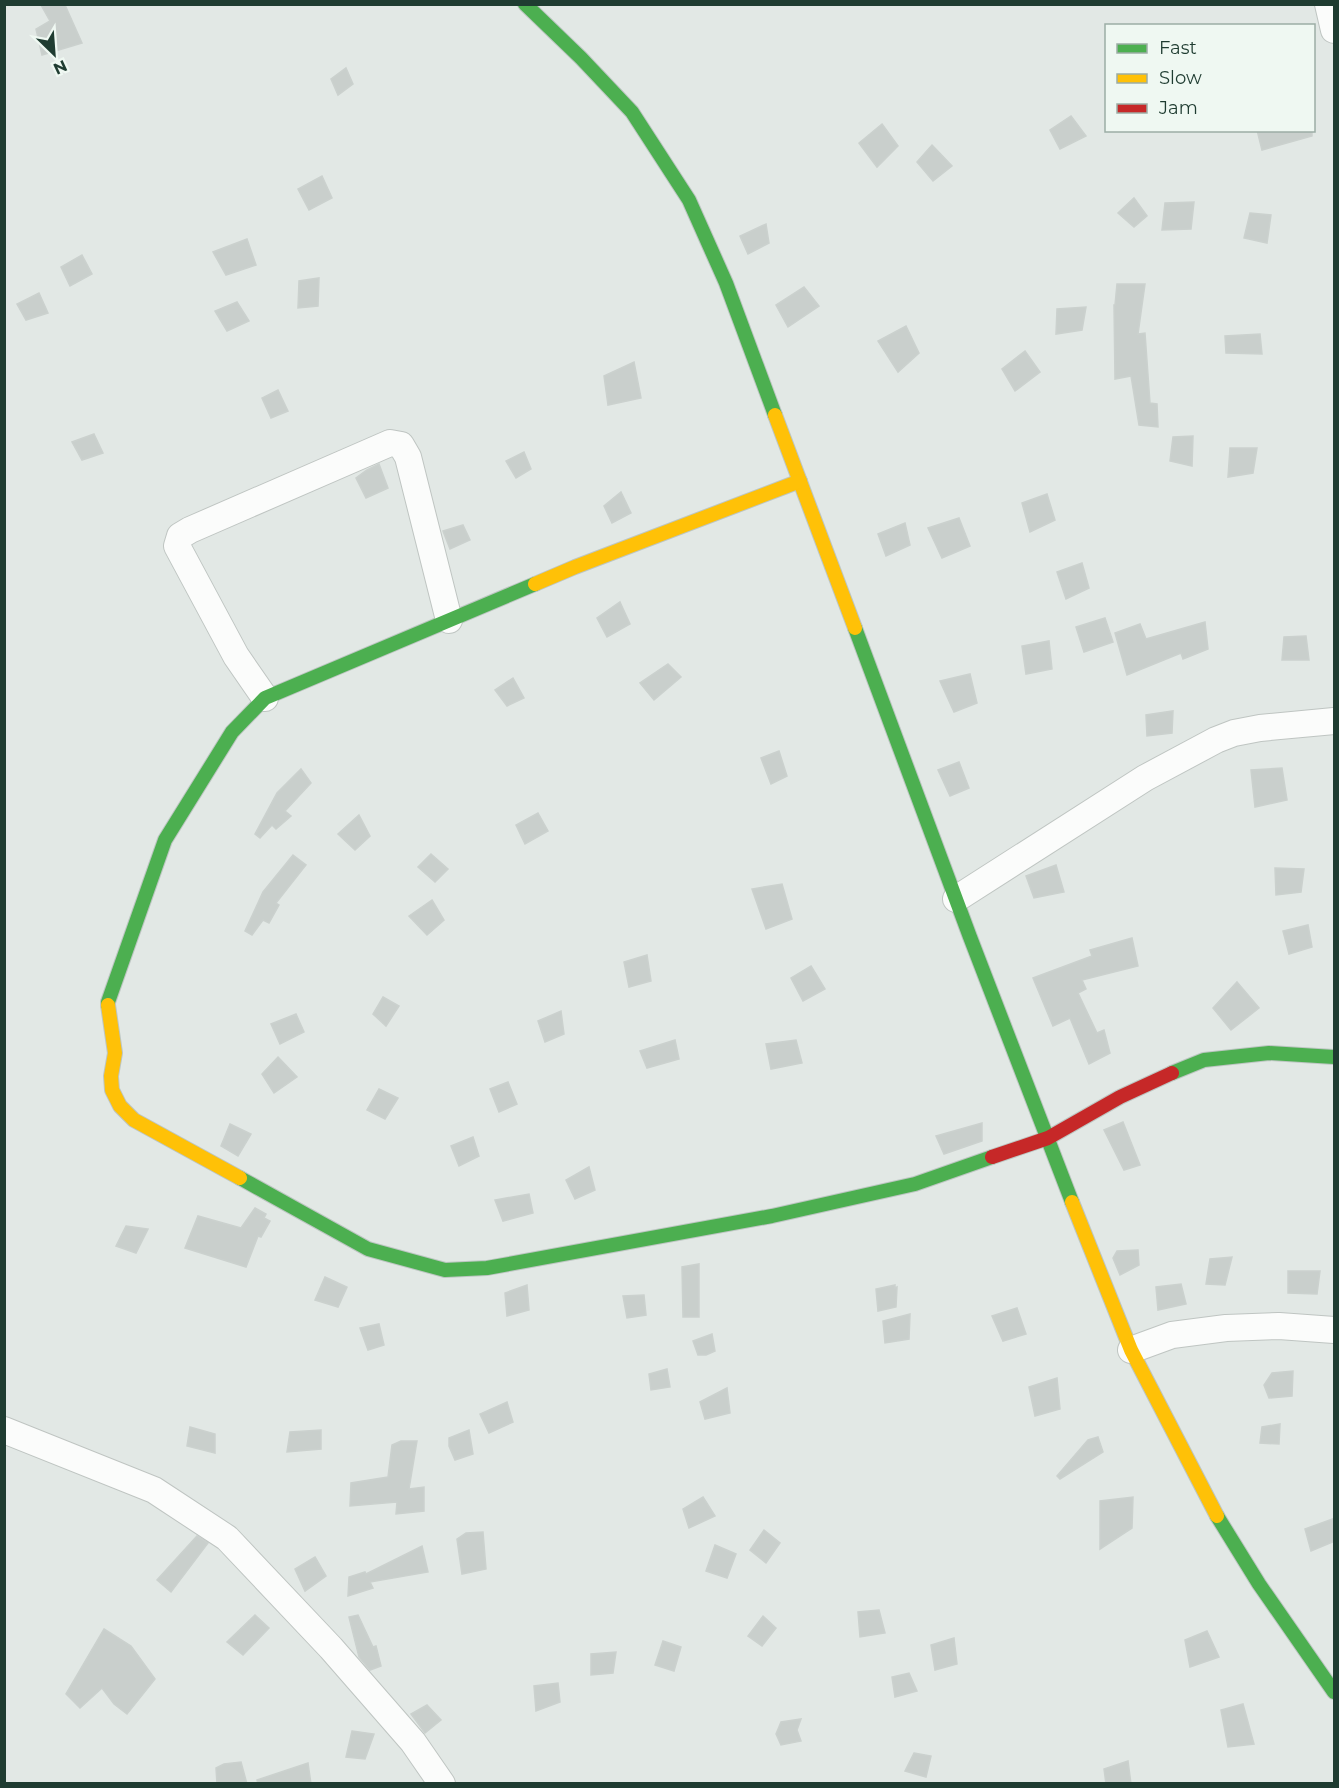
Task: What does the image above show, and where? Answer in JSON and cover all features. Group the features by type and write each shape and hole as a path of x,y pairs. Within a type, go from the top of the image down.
{"street":[{"path":"525,4 632,112 689,200 726,283 956,899 1097,1268 1131,1350 1212,1508 1259,1584 1335,1692"},
{"path":"1328,4 1335,30"},
{"path":"265,698 236,656 182,556 177,546 180,536 390,443 401,445 408,457 449,620"},
{"path":"800,481 575,567 265,698 232,732 165,840 108,1002 115,1059 111,1075 112,1090 118,1104 134,1120 368,1249 445,1270 487,1268 772,1216 915,1184 1048,1138 1120,1097 1204,1060 1269,1053 1335,1057"},
{"path":"956,899 1145,778 1216,740 1234,733 1260,728 1335,721"},
{"path":"1131,1350 1172,1335 1226,1328 1279,1326 1335,1330"},
{"path":"4,1430 154,1490 227,1538 354,1674 413,1742 442,1784"}],"building":[{"path":"41,5 65,5 82,43 42,55 36,29 50,21"},
{"path":"346,68 353,84 338,95 331,79"},
{"path":"1071,116 1086,136 1060,149 1050,130"},
{"path":"882,124 898,146 877,167 859,143"},
{"path":"1258,132 1312,132 1312,136 1262,150"},
{"path":"932,145 952,166 933,181 917,162"},
{"path":"322,176 332,198 309,210 298,189"},
{"path":"1134,198 1147,216 1134,227 1118,213"},
{"path":"1194,202 1191,229 1162,230 1165,203"},
{"path":"1250,213 1271,215 1267,243 1244,238"},
{"path":"766,224 769,243 748,254 740,236"},
{"path":"247,239 256,265 226,275 213,252"},
{"path":"82,255 92,274 70,286 61,267"},
{"path":"319,278 318,306 298,308 299,281"},
{"path":"1117,284 1145,284 1138,334 1145,333 1150,403 1157,404 1158,427 1139,425 1131,376 1115,379 1114,305"},
{"path":"804,287 819,306 788,327 776,305"},
{"path":"39,293 48,313 26,320 17,304"},
{"path":"237,302 249,321 227,331 215,311"},
{"path":"1086,307 1082,330 1056,334 1057,309"},
{"path":"906,326 919,353 898,372 878,341"},
{"path":"1260,334 1262,354 1226,353 1225,336"},
{"path":"1025,351 1040,372 1015,391 1002,369"},
{"path":"634,362 641,398 608,405 604,376"},
{"path":"278,390 288,411 271,418 262,398"},
{"path":"94,434 103,453 82,460 72,442"},
{"path":"1193,436 1192,466 1170,461 1173,437"},
{"path":"1230,448 1257,448 1253,473 1228,477"},
{"path":"524,452 531,469 516,478 506,461"},
{"path":"379,464 388,488 366,498 356,478"},
{"path":"621,492 631,513 612,523 604,506"},
{"path":"1047,494 1055,520 1030,532 1022,503"},
{"path":"959,518 970,546 942,558 928,528"},
{"path":"905,523 910,545 886,556 878,534"},
{"path":"463,525 470,540 450,549 443,531"},
{"path":"1082,563 1089,588 1066,599 1057,572"},
{"path":"620,602 630,624 607,637 597,618"},
{"path":"1105,618 1113,642 1084,652 1076,627"},
{"path":"1205,622 1208,649 1183,659 1181,653 1127,675 1115,633 1140,624 1146,639"},
{"path":"1306,636 1309,660 1282,660 1284,637"},
{"path":"1049,641 1052,669 1026,674 1022,646"},
{"path":"668,664 681,677 654,700 640,683"},
{"path":"970,674 977,703 954,712 940,681"},
{"path":"513,678 524,698 507,706 495,690"},
{"path":"1173,711 1172,733 1147,736 1146,715"},
{"path":"779,751 787,776 771,784 761,758"},
{"path":"959,762 969,788 950,796 938,770"},
{"path":"1282,768 1287,800 1255,807 1251,770"},
{"path":"301,769 311,783 285,811 291,816 276,829 272,825 260,838 255,834 277,793"},
{"path":"538,813 548,831 525,844 516,825"},
{"path":"359,815 370,836 355,850 338,834"},
{"path":"431,854 448,869 435,882 418,867"},
{"path":"293,855 306,865 276,903 279,905 269,923 263,920 252,935 245,931 263,892"},
{"path":"1056,865 1064,892 1034,898 1026,876"},
{"path":"1275,868 1304,869 1301,892 1276,895"},
{"path":"782,884 792,919 766,929 752,889"},
{"path":"432,900 444,920 427,935 409,916"},
{"path":"1308,925 1312,947 1289,954 1283,931"},
{"path":"1132,938 1138,966 1082,980 1086,989 1078,993 1097,1033 1104,1030 1110,1053 1089,1064 1070,1018 1053,1026 1033,978 1092,956 1090,950"},
{"path":"647,955 651,981 629,987 624,962"},
{"path":"811,966 825,989 803,1001 791,978"},
{"path":"1237,982 1259,1008 1231,1030 1213,1008"},
{"path":"383,997 399,1006 386,1026 373,1014"},
{"path":"561,1011 564,1034 545,1042 538,1021"},
{"path":"296,1014 304,1032 280,1044 271,1024"},
{"path":"675,1040 679,1059 647,1068 640,1051"},
{"path":"796,1040 802,1063 771,1069 766,1044"},
{"path":"278,1057 297,1077 274,1093 262,1074"},
{"path":"508,1082 517,1104 499,1112 490,1089"},
{"path":"379,1089 398,1098 385,1119 367,1110"},
{"path":"1123,1122 1140,1165 1124,1170 1104,1130"},
{"path":"982,1123 982,1141 944,1154 936,1136"},
{"path":"230,1124 251,1134 238,1156 221,1146"},
{"path":"473,1137 479,1156 459,1166 451,1146"},
{"path":"589,1167 595,1190 575,1199 566,1180"},
{"path":"529,1194 533,1213 503,1221 495,1200"},
{"path":"255,1208 266,1214 264,1218 270,1221 261,1237 258,1236 246,1267 185,1248 198,1216 241,1228"},
{"path":"126,1226 148,1229 136,1253 116,1246"},
{"path":"1138,1250 1139,1265 1120,1275 1113,1258 1117,1251"},
{"path":"1232,1257 1225,1285 1206,1284 1210,1259"},
{"path":"699,1264 699,1317 683,1317 682,1267"},
{"path":"1288,1271 1320,1271 1317,1294 1288,1293"},
{"path":"325,1277 347,1287 338,1307 315,1300"},
{"path":"1181,1284 1186,1304 1158,1310 1156,1287"},
{"path":"527,1285 529,1310 507,1316 505,1293"},
{"path":"895,1285 895,1288 897,1287 896,1307 878,1311 876,1289"},
{"path":"644,1295 646,1315 627,1318 623,1296"},
{"path":"1017,1308 1026,1334 1003,1341 992,1316"},
{"path":"910,1314 909,1339 885,1343 883,1321"},
{"path":"379,1324 384,1345 368,1350 360,1328"},
{"path":"712,1334 715,1351 706,1355 698,1355 693,1341"},
{"path":"667,1369 670,1387 651,1390 649,1374"},
{"path":"1293,1371 1292,1396 1269,1398 1264,1385 1272,1373"},
{"path":"1057,1378 1060,1409 1035,1416 1029,1387"},
{"path":"727,1388 730,1413 705,1419 700,1402"},
{"path":"507,1402 513,1422 489,1433 480,1414"},
{"path":"1280,1424 1279,1444 1260,1443 1262,1427"},
{"path":"190,1427 215,1434 215,1453 187,1446"},
{"path":"321,1430 321,1449 287,1452 290,1432"},
{"path":"469,1430 473,1454 455,1460 449,1446 449,1438"},
{"path":"1098,1437 1103,1452 1060,1479 1057,1476 1088,1440"},
{"path":"401,1441 417,1441 409,1489 424,1487 424,1511 396,1514 397,1502 350,1506 351,1483 388,1477 392,1445"},
{"path":"703,1497 715,1516 689,1528 683,1509"},
{"path":"1133,1497 1132,1528 1100,1549 1100,1501"},
{"path":"1335,1518 1335,1541 1311,1551 1305,1529"},
{"path":"764,1530 780,1543 766,1563 750,1550"},
{"path":"483,1532 486,1569 462,1574 457,1539 466,1533"},
{"path":"197,1536 208,1543 171,1592 157,1580"},
{"path":"715,1545 736,1554 727,1578 706,1571"},
{"path":"422,1546 428,1572 370,1582 373,1588 348,1596 349,1577 365,1572 366,1574"},
{"path":"315,1557 326,1576 305,1591 295,1569"},
{"path":"879,1610 885,1633 860,1637 858,1612"},
{"path":"255,1615 269,1628 243,1655 227,1642"},
{"path":"358,1615 373,1647 376,1646 381,1666 370,1670 359,1657 349,1617"},
{"path":"763,1616 776,1628 762,1646 748,1636"},
{"path":"104,1629 131,1646 155,1679 127,1714 114,1704 102,1688 80,1708 66,1694"},
{"path":"1207,1631 1219,1657 1190,1667 1185,1640"},
{"path":"954,1638 957,1664 935,1670 931,1645"},
{"path":"663,1641 681,1647 674,1671 655,1665"},
{"path":"616,1652 613,1673 591,1675 591,1654"},
{"path":"909,1673 917,1691 895,1697 892,1677"},
{"path":"558,1683 560,1702 536,1711 534,1686"},
{"path":"1243,1704 1254,1744 1228,1747 1221,1710"},
{"path":"427,1705 441,1720 425,1733 411,1714"},
{"path":"801,1719 797,1730 801,1741 781,1745 776,1734 781,1722"},
{"path":"352,1731 374,1734 365,1759 346,1757"},
{"path":"914,1753 931,1756 926,1777 905,1771"},
{"path":"1128,1761 1131,1784 1106,1784 1104,1769"},
{"path":"241,1762 247,1784 217,1784 216,1768 224,1764"},
{"path":"308,1763 311,1784 258,1784 257,1780"}],"traffic: fast":[{"path":"525,4 632,112 689,200 726,283 775,415"},
{"path":"108,1005 165,840 232,732 265,698 535,584"},
{"path":"855,628 1072,1202"},
{"path":"1172,1073 1204,1060 1269,1053 1334,1057"},
{"path":"240,1178 368,1249 445,1270 487,1268 772,1216 915,1184 992,1157"},
{"path":"1217,1516 1259,1584 1334,1692"}],"traffic: slow":[{"path":"775,415 855,628"},
{"path":"535,584 800,481"},
{"path":"108,1005 115,1053 111,1076 112,1090 120,1106 134,1120 240,1178"},
{"path":"1072,1202 1131,1350 1217,1516"}],"traffic: jam":[{"path":"992,1157 1048,1138 1120,1097 1172,1073"}]}
